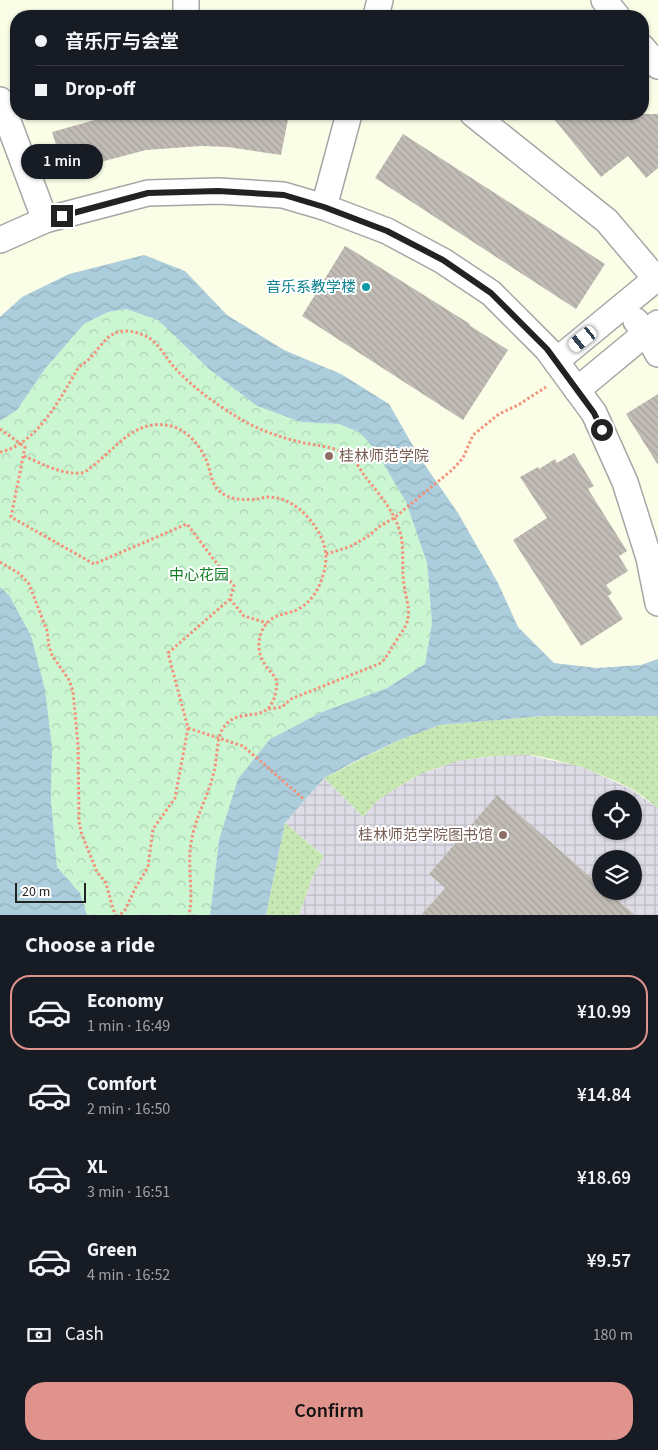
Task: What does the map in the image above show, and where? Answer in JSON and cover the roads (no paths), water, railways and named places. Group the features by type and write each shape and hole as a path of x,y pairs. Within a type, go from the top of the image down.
{"street":[{"path":"604,0 612,10"},
{"path":"649,55 658,66"},
{"path":"5,104 10,118"},
{"path":"11,120 45,220"},
{"path":"324,207 347,120"},
{"path":"481,120 607,221 657,278 624,306 566,375"},
{"path":"0,240 45,220 148,193 218,191 284,195 324,207 387,231 443,260 491,293 547,349 594,413 625,482 649,558 658,602"},
{"path":"624,306 652,328 658,354"},
{"path":"566,375 652,328"}],"water":[{"path":"144,255 185,271 227,315 284,350 341,374 389,404 420,458 458,513 498,583 518,627 554,663 597,668 641,665 658,659 658,716 544,716 440,725 397,741 324,778 285,823 266,915 210,915 219,840 238,779 270,739 322,712 387,688 425,664 432,623 427,563 406,502 374,448 359,432 339,424 301,422 257,406 209,369 158,320 126,309 108,312 84,324 45,369 17,410 0,421 0,317 22,297 69,274"},
{"path":"0,587 9,595 31,636 45,690 52,747 51,800 57,867 80,893 87,915 0,915"}],"place":[{"name":"音乐系教学楼","path":"366,287"},
{"name":"桂林师范学院","path":"329,456"},
{"name":"桂林师范学院图书馆","path":"503,835"}],"park label":[{"name":"中心花园","path":"199,575"}]}
